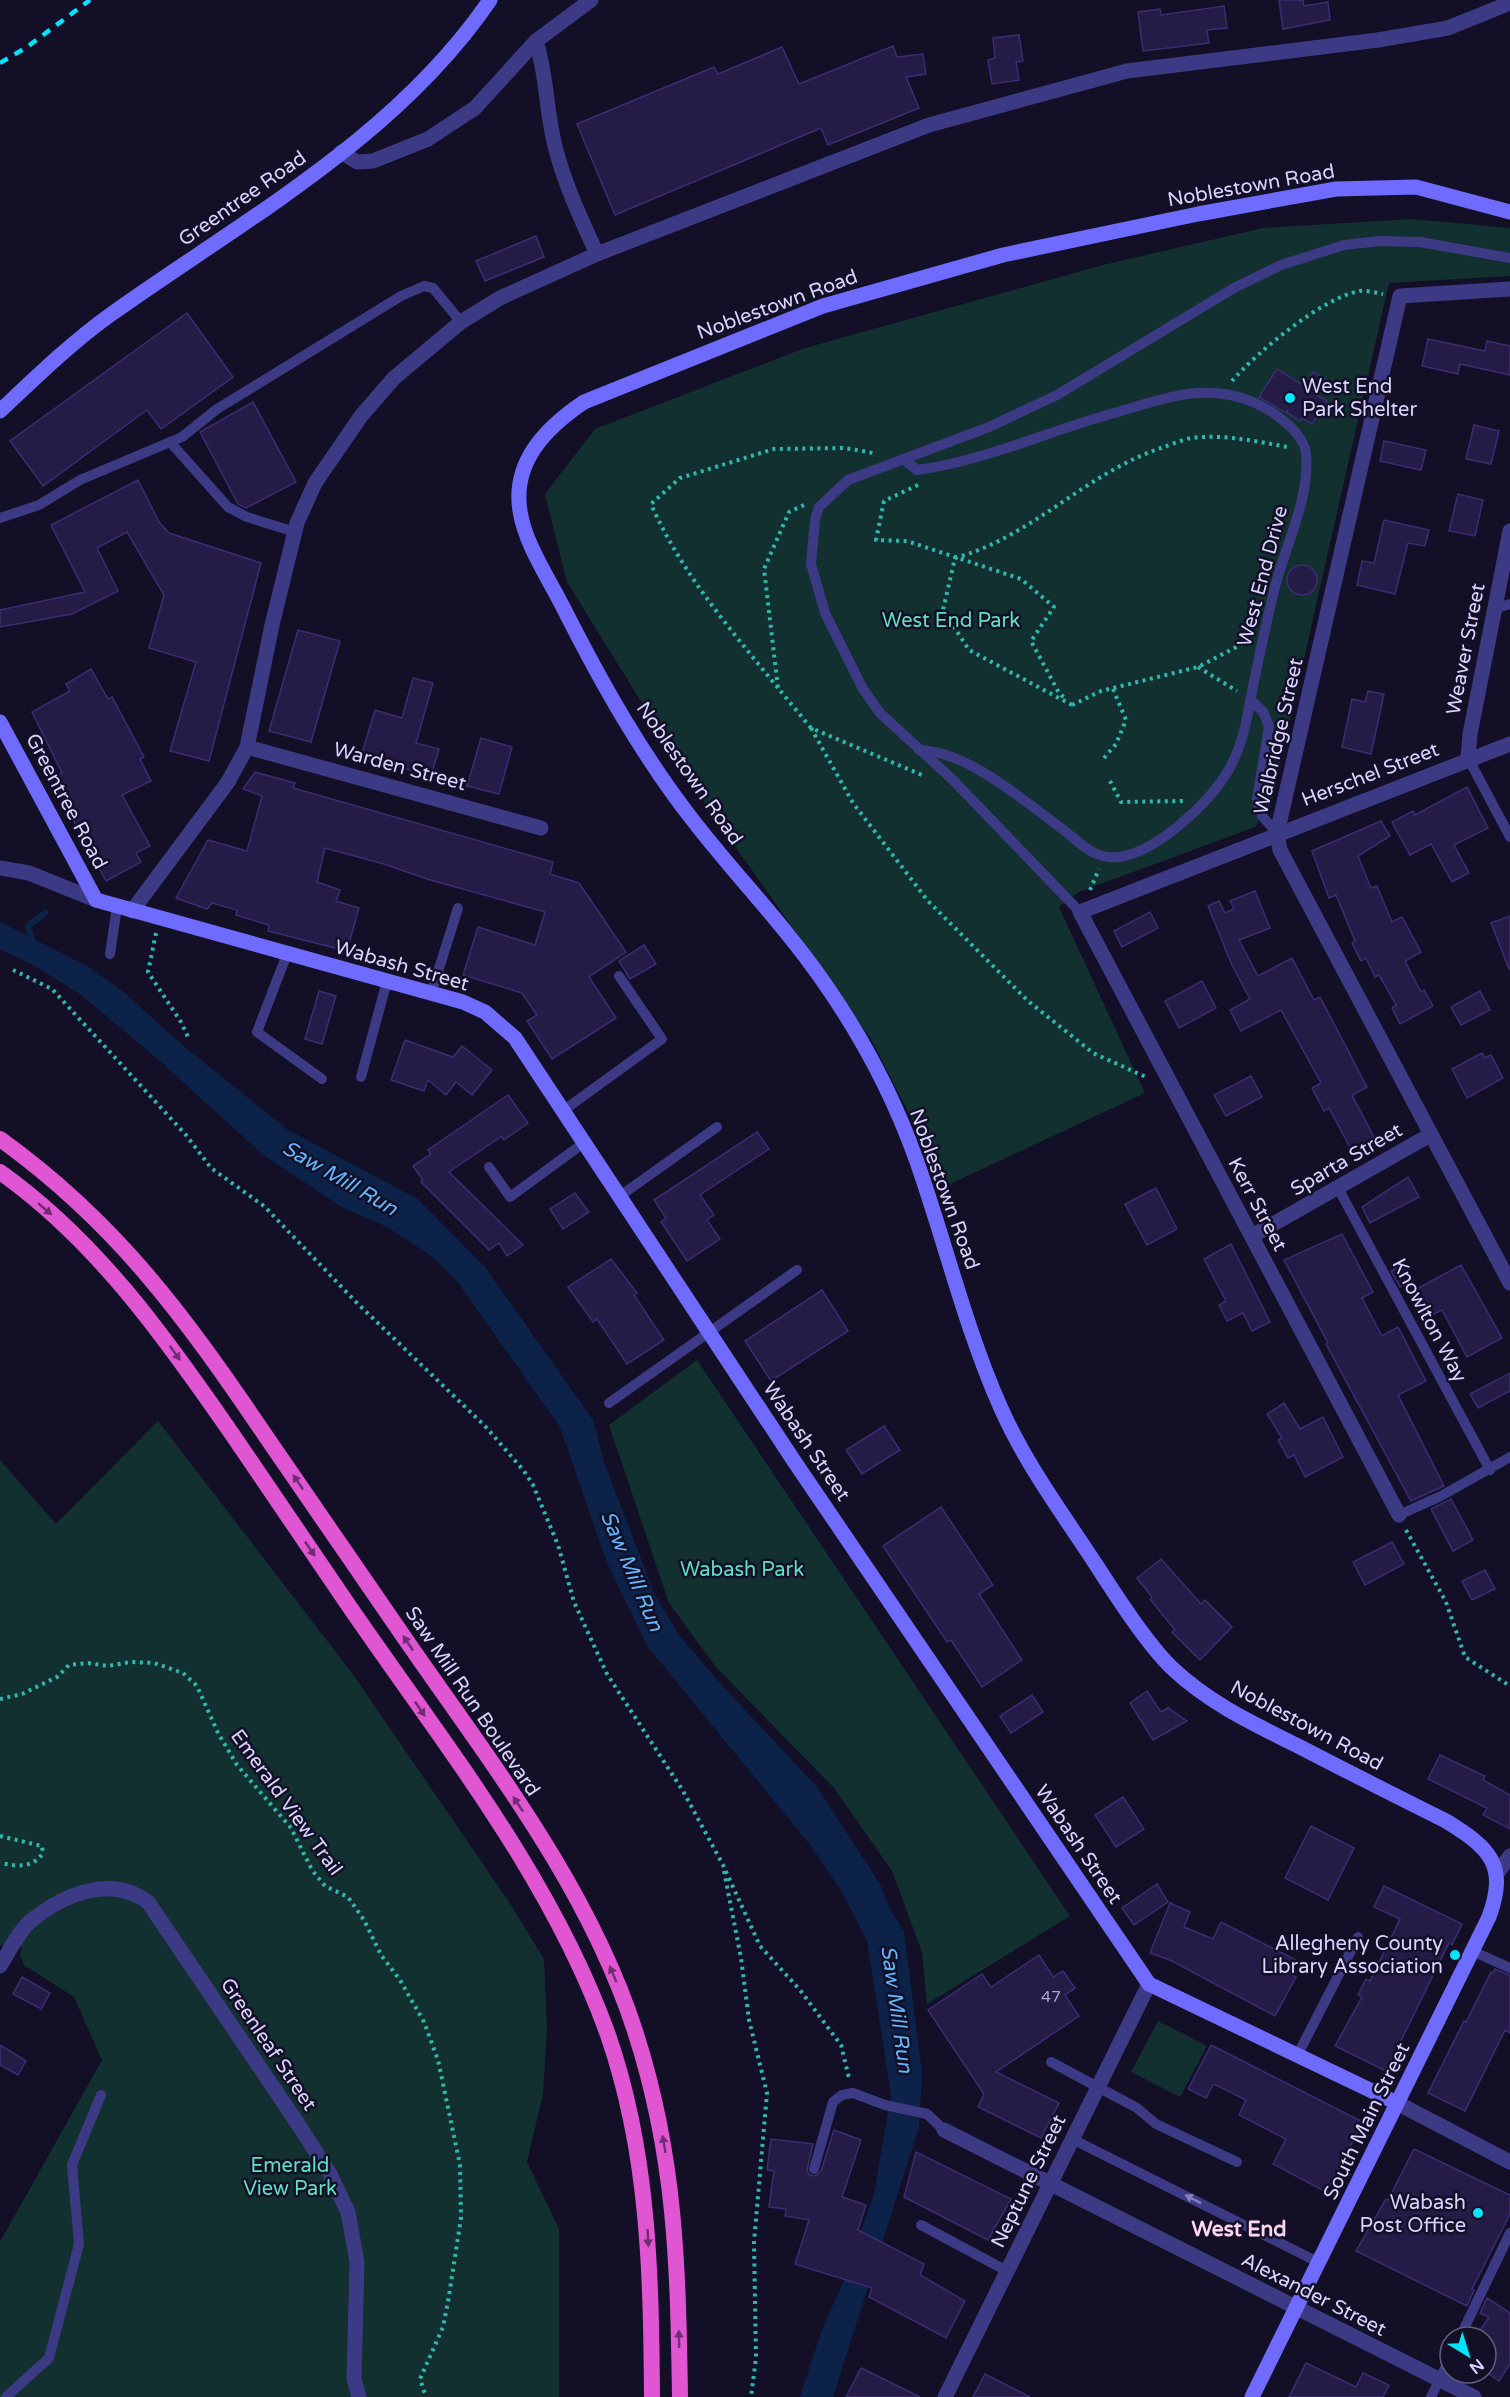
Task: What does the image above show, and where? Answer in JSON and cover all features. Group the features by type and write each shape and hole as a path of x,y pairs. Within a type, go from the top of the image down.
{"highway":[{"name":"Saw Mill Run Boulevard","path":"0,1139 68,1192 108,1229 178,1311 532,1824 568,1882 613,1974 634,2028 661,2126 675,2230 680,2397"},
{"path":"0,1172 50,1212 88,1248 156,1327 539,1886 588,1985 622,2083 644,2190 648,2232 651,2397"}],"main road":[{"name":"Greentree Road","path":"0,411 108,317 256,215 341,152 410,95 465,37 490,0"},
{"name":"Noblestown Road","path":"1504,1869 1472,1837 1229,1712 1171,1667 1103,1576 1033,1467 999,1404 915,1156 860,1040 825,983 694,822 637,742 591,661 533,547 520,514 519,491 530,453 540,438 559,419 584,402 823,306 900,283 1003,255 1198,214 1336,189 1416,187 1510,212"},
{"name":"Greentree Road","path":"0,722 96,900"},
{"name":"Wabash Street","path":"96,900 463,1002 497,1021 521,1046 708,1332 1149,1984 1397,2103"},
{"name":"South Main Street","path":"1252,2397 1298,2309 1472,1951 1495,1901 1504,1869"}],"street":[{"path":"341,152 357,162 373,161 428,139 475,108 536,41 591,0"},
{"path":"132,911 228,782 247,747 272,625 295,532 315,483 362,416 394,378 460,322 500,298 597,254 929,125 1127,71 1378,40 1448,28 1510,3"},
{"path":"536,41 543,63 555,145 568,189 597,254"},
{"path":"1400,296 1510,289"},
{"name":"Walbridge Street","path":"1400,296 1277,833 1280,850 1510,1283"},
{"name":"Weaver Street","path":"1468,758 1470,734 1510,531"},
{"name":"Herschel Street","path":"1080,912 1468,758 1510,744"},
{"name":"Warden Street","path":"247,747 541,828"},
{"name":"Wabash Street","path":"0,868 28,873 96,900"},
{"name":"Kerr Street","path":"1080,912 1399,1515"},
{"name":"Sparta Street","path":"1252,1236 1430,1135"},
{"path":"1504,1869 1510,1856"},
{"name":"Greenleaf Street","path":"0,1966 31,1920 70,1897 96,1887 119,1888 136,1893 148,1902 298,2124 330,2174 348,2212 357,2262 354,2379 359,2397"},
{"name":"Neptune Street","path":"945,2397 1149,1984"},
{"name":"Wabash Street","path":"1397,2103 1510,2162"},
{"name":"Alexander Street","path":"944,2130 1438,2379"},
{"name":"Alexander Street","path":"1449,2385 1474,2397"}],"lane":[{"path":"1080,912 959,786 880,713 863,689 825,613 811,564 815,520 819,507 831,493 848,480 989,427 1057,395 1234,288 1281,265 1344,245 1379,241 1420,242 1510,258"},
{"path":"0,518 39,505 80,480 182,437 218,409 400,296 424,286 433,288 460,322"},
{"path":"903,459 917,470 956,465 1082,421 1148,402 1222,393 1248,400 1280,418 1297,434 1306,451"},
{"path":"170,442 228,507 247,517 295,532"},
{"name":"West End Drive","path":"1105,857 1121,857 1147,849 1179,825 1227,773 1244,738 1274,588 1298,513 1305,480 1306,451"},
{"path":"1494,609 1510,604"},
{"path":"1251,700 1264,713 1269,727 1257,799 1262,816 1277,833"},
{"path":"919,750 938,751 976,769 1063,830 1086,850 1105,857"},
{"path":"1468,758 1510,837"},
{"path":"110,954 117,907"},
{"path":"431,994 458,908"},
{"path":"287,954 257,1032 322,1079"},
{"path":"564,1110 662,1039 619,976"},
{"path":"361,1077 387,981"},
{"path":"620,1196 717,1127"},
{"path":"489,1167 510,1197 585,1142"},
{"name":"Knowlton Way","path":"1338,1188 1490,1470"},
{"path":"609,1403 796,1270"},
{"path":"1399,1515 1490,1470 1510,1457"},
{"path":"1297,2056 1358,1937"},
{"path":"1472,1951 1510,1968"},
{"path":"1051,2062 1097,2089 1137,2108 1156,2124 1237,2162"},
{"path":"814,2169 833,2102 842,2095 854,2093 885,2105 927,2114 944,2130"},
{"path":"6,2397 49,2358 79,2244 72,2165 101,2095"},
{"path":"1072,2139 1320,2263"},
{"path":"921,2225 1007,2271"},
{"path":"1466,2325 1510,2233"},
{"path":"1431,2397 1438,2382"}],"path":[{"path":"1222,393 1244,366 1325,303 1361,291 1400,296"},
{"path":"955,558 978,552 1044,515 1088,484 1134,457 1190,438 1247,439 1306,451"},
{"path":"903,459 845,448 774,449 680,478 651,504 669,543 709,602 811,728 853,803 928,902 1028,1001 1093,1053 1174,1090"},
{"path":"926,481 884,501 876,540 907,541 1021,579 1054,607 1031,641 1059,693 1072,705"},
{"path":"778,688 764,569 789,512 831,493"},
{"path":"955,558 943,610 969,650 1072,705 1113,689 1198,667 1265,631"},
{"path":"1198,667 1251,700"},
{"path":"1104,758 1116,744 1126,720 1113,689"},
{"path":"811,728 933,779"},
{"path":"1110,781 1121,802 1179,800 1199,805"},
{"path":"1080,912 1105,857"},
{"path":"158,918 148,972 181,1022 189,1039"},
{"path":"13,970 52,989 186,1135 212,1168 264,1206 356,1302 485,1425 524,1471 533,1485 558,1545 574,1602 606,1674 683,1791 723,1865 760,1946 800,1989 841,2045 854,2093"},
{"path":"1399,1515 1446,1602 1464,1657 1510,1686"},
{"name":"Emerald View Trail","path":"0,1699 22,1694 57,1677 69,1665 88,1663 108,1666 130,1662 154,1663 183,1673 197,1686 218,1733 237,1765 291,1828 312,1870 325,1886 348,1897 364,1920 381,1955 424,2022 438,2060 460,2164 461,2218 443,2326 420,2379 426,2397"},
{"path":"0,1836 42,1846 43,1853 37,1861 20,1867 0,1863"},
{"path":"723,1865 741,1958 749,2020 767,2094 754,2242 756,2358 751,2397"}],"green space":[{"name":"West End Park","path":"1412,219 1510,228 1510,276 1389,283 1271,804 1255,827 1079,892 1059,907 1145,1093 946,1186 871,1039 699,795 567,582 545,494 595,429 805,348 1103,265 1263,228"},
{"name":"Wabash Park","path":"697,1360 1070,1916 927,2004 922,1952 892,1871 834,1788 716,1667 669,1603 609,1425"},
{"name":"Emerald View Park","path":"158,1421 352,1673 509,1902 544,1959 547,2028 543,2094 527,2162 559,2229 559,2397 0,2397 0,2242 102,2060 74,1997 24,1965 20,1954 22,1947 0,1945 0,1460 56,1524"},
{"path":"1158,2021 1207,2046 1180,2097 1131,2072"}],"water":[{"name":"Saw Mill Run","path":"0,922 89,967 125,993 180,1043 288,1130 418,1199 485,1267 593,1420 604,1462 654,1593 679,1635 719,1682 817,1787 880,1884 890,1909 904,1931 922,2073 919,2127 833,2397 800,2397 822,2329 843,2283 874,2194 891,2095 867,1940 840,1889 811,1846 648,1647 607,1563 560,1427 457,1281 434,1258 387,1227 340,1206 263,1155 161,1062 80,994 33,965 0,949"}],"building":[{"path":"1279,0 1303,0 1304,6 1328,2 1330,20 1283,29"},
{"path":"1224,6 1227,28 1207,30 1209,43 1143,51 1138,12 1160,9 1161,15"},
{"path":"1019,35 1023,61 1016,62 1019,80 992,84 988,60 995,58 993,38"},
{"path":"893,46 897,57 923,54 926,74 906,77 919,108 828,145 821,128 615,215 577,124 714,67 718,74 782,47 799,84"},
{"path":"536,236 544,257 485,281 476,261"},
{"path":"187,313 233,377 161,429 147,410 43,486 10,441"},
{"path":"1428,339 1485,351 1487,341 1510,346 1510,375 1460,364 1458,374 1422,366"},
{"name":"West End Park Shelter","path":"1277,369 1304,386 1313,372 1327,380 1317,395 1327,401 1312,424 1302,418 1300,421 1287,413 1288,409 1286,413 1259,397"},
{"path":"253,402 296,482 246,508 238,504 200,432"},
{"path":"1474,425 1499,431 1491,464 1466,459"},
{"path":"1384,441 1426,450 1421,470 1380,461"},
{"path":"138,480 159,522 169,533 261,563 209,761 170,751 196,662 149,648 164,595 127,532 97,548 118,591 72,614 0,627 0,610 85,592 51,525"},
{"path":"1458,494 1483,500 1475,536 1449,531"},
{"path":"1384,520 1429,530 1425,546 1408,543 1395,594 1357,585 1362,561 1374,563"},
{"path":"1302,565 1313,569 1317,580 1313,591 1302,595 1291,591 1287,580 1291,569"},
{"path":"298,630 340,641 311,742 269,731"},
{"path":"91,669 108,699 112,697 144,757 140,759 151,781 122,795 150,846 136,853 141,862 106,881 51,779 62,773 32,712 70,691 66,684"},
{"path":"413,678 433,683 416,743 439,749 431,776 361,756 375,710 402,718"},
{"path":"1368,691 1384,694 1371,754 1342,747 1352,699 1365,702"},
{"path":"481,738 512,747 499,794 467,786"},
{"path":"255,772 295,783 293,788 553,862 550,874 579,883 626,952 589,977 616,1018 552,1059 527,1021 537,1015 522,993 463,975 478,927 535,945 545,912 427,879 384,864 325,848 317,882 340,890 336,901 359,908 347,951 268,931 269,925 236,915 237,910 212,903 207,909 176,898 208,840 247,851 262,796 243,789"},
{"path":"1467,787 1488,828 1454,845 1469,873 1452,882 1431,844 1410,855 1392,822 1413,811 1415,815"},
{"path":"1381,821 1390,836 1358,856 1371,888 1377,886 1392,922 1402,917 1421,952 1405,961 1421,992 1424,990 1433,1006 1400,1024 1392,1008 1396,1005 1379,975 1375,977 1366,958 1361,961 1352,943 1355,941 1336,895 1329,898 1312,851"},
{"path":"1255,891 1270,928 1239,940 1258,976 1292,958 1314,1000 1320,997 1367,1087 1352,1095 1375,1139 1352,1151 1329,1108 1324,1111 1312,1088 1321,1083 1281,1010 1241,1031 1230,1010 1250,999 1231,963 1208,906 1219,901 1225,913 1234,909 1230,901"},
{"path":"1150,912 1158,928 1122,947 1114,931"},
{"path":"1510,916 1510,969 1509,969 1491,923"},
{"path":"644,945 656,964 630,979 619,961"},
{"path":"1202,981 1216,1008 1179,1028 1165,1001"},
{"path":"319,991 336,996 322,1044 305,1039"},
{"path":"1480,991 1490,1010 1461,1025 1451,1007"},
{"path":"405,1040 453,1057 462,1046 492,1070 472,1095 456,1082 446,1095 428,1080 424,1091 391,1080"},
{"path":"1482,1053 1485,1058 1491,1055 1503,1078 1467,1098 1452,1069"},
{"path":"1251,1076 1262,1097 1226,1116 1214,1095"},
{"path":"508,1095 528,1123 504,1140 502,1136 449,1172 523,1245 507,1256 499,1243 489,1250 421,1182 423,1180 413,1166 431,1154 428,1150"},
{"path":"757,1132 769,1149 700,1195 714,1215 707,1220 720,1239 687,1261 661,1222 666,1218 654,1200"},
{"path":"1408,1177 1419,1197 1370,1223 1362,1207"},
{"path":"1156,1188 1177,1229 1147,1245 1125,1204"},
{"path":"575,1193 589,1212 563,1229 550,1209"},
{"path":"1342,1234 1373,1292 1362,1298 1382,1336 1398,1327 1426,1381 1398,1395 1444,1486 1411,1501 1326,1344 1328,1343 1284,1260"},
{"path":"1231,1244 1270,1322 1252,1331 1243,1313 1227,1321 1219,1305 1226,1301 1204,1259"},
{"path":"611,1259 637,1293 634,1295 664,1340 627,1364 597,1319 593,1322 568,1287"},
{"path":"1404,1264 1413,1280 1400,1287 1391,1271"},
{"path":"1461,1265 1502,1338 1467,1357 1442,1310 1429,1316 1415,1290"},
{"path":"822,1290 848,1331 771,1381 745,1341"},
{"path":"1510,1373 1510,1391 1478,1408 1470,1394"},
{"path":"1284,1403 1300,1429 1323,1417 1343,1457 1305,1477 1294,1455 1288,1458 1278,1440 1282,1438 1267,1414"},
{"path":"884,1426 900,1450 862,1474 846,1450"},
{"path":"1451,1499 1473,1540 1453,1551 1431,1509"},
{"path":"941,1507 993,1585 979,1594 1022,1660 982,1687 951,1640 947,1642 883,1546"},
{"path":"1392,1542 1404,1564 1365,1585 1353,1562"},
{"path":"1161,1559 1201,1604 1205,1600 1232,1627 1200,1660 1172,1632 1175,1630 1150,1599 1152,1597 1137,1578"},
{"path":"1485,1570 1495,1589 1472,1600 1462,1581"},
{"path":"1147,1691 1161,1712 1168,1708 1187,1721 1153,1740 1130,1703"},
{"path":"1032,1695 1043,1712 1011,1733 1000,1716"},
{"path":"1440,1755 1485,1776 1483,1780 1510,1795 1510,1829 1483,1815 1487,1808 1428,1779"},
{"path":"1123,1797 1144,1829 1116,1847 1095,1815"},
{"path":"1311,1826 1354,1848 1328,1900 1285,1878"},
{"path":"1157,1884 1168,1902 1134,1925 1122,1908"},
{"path":"1384,1886 1462,1924 1452,1945 1449,1943 1386,2071 1335,2046 1362,1997 1358,1995 1366,1979 1370,1981 1400,1919 1374,1907"},
{"path":"1170,1903 1190,1912 1184,1927 1213,1939 1221,1922 1296,1960 1289,1973 1296,1977 1275,2016 1170,1960 1150,1953"},
{"path":"1039,1955 1053,1977 1063,1971 1075,1988 1065,1995 1079,2016 996,2072 1059,2103 1041,2138 978,2107 984,2094 928,2010 982,1974 991,1987"},
{"path":"1495,1969 1510,1975 1510,2033 1505,2030 1465,2111 1428,2093 1464,2021 1466,2022 1491,1972 1493,1973"},
{"path":"22,1977 50,1993 41,2009 13,1994"},
{"path":"0,2045 26,2061 18,2075 0,2065"},
{"path":"1211,2045 1363,2122 1326,2192 1273,2164 1286,2139 1239,2115 1246,2100 1216,2085 1213,2085 1206,2098 1188,2089"},
{"path":"834,2130 861,2140 842,2197 866,2205 858,2230 924,2264 920,2275 965,2301 946,2338 869,2297 872,2288 795,2264 809,2220 785,2216 786,2209 769,2207 774,2171 767,2170 771,2139 813,2144 807,2170 809,2175 815,2176 821,2171"},
{"path":"1414,2149 1510,2195 1510,2214 1472,2289 1474,2290 1467,2306 1356,2251 1386,2199 1388,2200"},
{"path":"916,2152 1011,2199 988,2240 904,2197"},
{"path":"1487,2298 1510,2313 1510,2364 1499,2381 1498,2325 1484,2325 1489,2317 1480,2313"},
{"path":"1306,2363 1356,2387 1363,2373 1389,2385 1383,2397 1289,2397"},
{"path":"861,2368 920,2397 846,2397"},
{"path":"985,2374 1030,2397 973,2397"}],"waterway":[{"path":"33,943 28,926 45,913"}],"railway":[{"path":"0,63 27,47 90,0"}],"place":[{"name":"West End Park Shelter","path":"1290,398"},
{"name":"Allegheny County Library Association","path":"1455,1955"},
{"name":"Wabash Post Office","path":"1478,2213"}],"district":[{"name":"West End","path":"1239,2229"}]}
